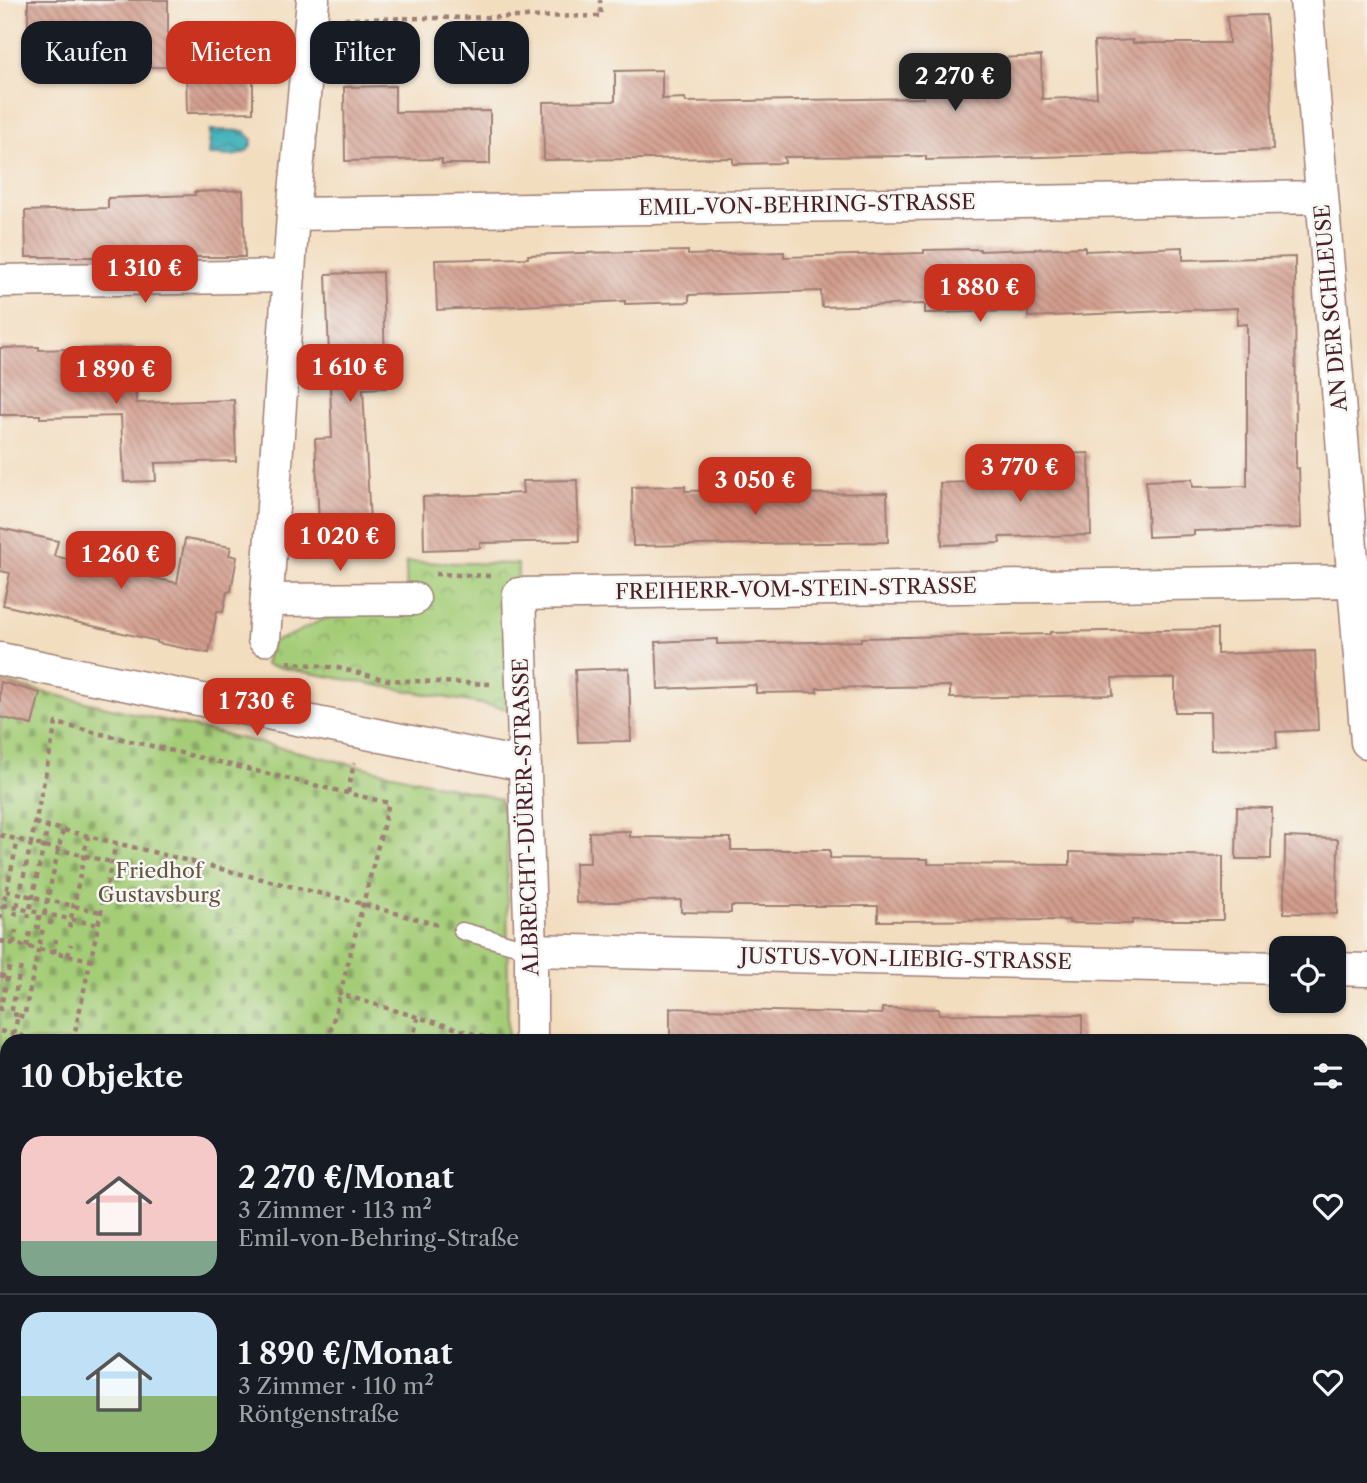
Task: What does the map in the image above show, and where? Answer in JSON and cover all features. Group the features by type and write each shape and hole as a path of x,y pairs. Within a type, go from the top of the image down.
{"street":[{"name":"AN DER SCHLEUSE","path":"1306,0 1367,742"},
{"path":"273,650 267,600 293,214 312,10"},
{"name":"EMIL-VON-BEHRING-STRASSE","path":"293,214 1321,197"},
{"path":"0,281 289,276"},
{"name":"FREIHERR-VOM-STEIN-STRASSE","path":"519,594 1353,581"},
{"name":"ALBRECHT-DÜRER-STRASSE","path":"519,594 531,950 531,1034"},
{"path":"267,600 414,599"},
{"path":"0,659 525,765"},
{"name":"JUSTUS-VON-LIEBIG-STRASSE","path":"531,950 1269,968"},
{"path":"1346,969 1367,970"}],"lane":[{"path":"462,931 531,950"}],"path":[{"path":"312,10 601,16 600,0"},
{"path":"414,599 417,574 489,574 519,594"},
{"path":"273,650 388,680 523,685"},
{"path":"15,916 56,723 389,803 330,1034"},
{"path":"35,823 462,931"},
{"path":"28,918 48,826"},
{"path":"10,964 0,1011 24,1017 43,928 37,927 47,900 63,830"},
{"path":"0,835 111,862"},
{"path":"69,928 88,836"},
{"path":"0,919 18,840"},
{"path":"74,1034 116,843"},
{"path":"6,891 101,912"},
{"path":"3,905 98,925"},
{"path":"50,925 52,915"},
{"path":"14,944 16,930"},
{"path":"27,947 30,932"},
{"path":"54,953 57,939"},
{"path":"0,942 90,960"},
{"path":"68,956 71,944"},
{"path":"11,1014 21,966"},
{"path":"0,975 7,977"},
{"path":"340,994 474,1034"},
{"path":"0,1031 14,1034 18,1015"},
{"path":"414,1034 418,1018"}],"green space":[{"path":"406,562 518,564 515,710 265,665 271,642 288,637 324,619 360,611 407,608"},
{"name":"Friedhof Gustavsburg","path":"0,682 500,799 507,827 508,1034 0,1034"}],"water":[{"path":"210,130 244,131 252,139 251,146 242,154 209,155"}],"building":[{"path":"28,0 168,0 166,67 152,67 152,21 28,21"},
{"path":"1266,15 1273,150 926,160 926,156 784,157 785,163 733,164 733,158 544,160 543,102 615,101 615,71 662,70 662,99 685,98 686,102 924,98 924,92 999,91 998,58 1041,56 1042,99 1097,97 1094,42 1133,40 1133,43 1229,43 1227,16"},
{"path":"186,84 253,84 253,112 187,113"},
{"path":"395,86 395,112 490,111 490,164 442,164 442,159 345,161 344,87"},
{"path":"243,190 245,257 26,257 25,211 108,208 108,198 195,195 194,192"},
{"path":"1085,247 1085,251 1183,247 1183,260 1295,257 1296,469 1299,468 1301,528 1194,531 1194,535 1148,537 1146,481 1192,479 1193,487 1247,486 1247,324 1237,325 1237,308 1028,317 1028,311 925,313 925,304 822,307 821,291 689,295 689,302 625,304 625,301 437,310 435,260 528,258 528,255 581,253 688,251 688,255 784,252 784,257 924,253 924,250"},
{"path":"382,272 386,388 363,389 371,542 320,544 315,439 332,438 326,274"},
{"path":"39,347 39,350 135,347 136,403 234,400 236,461 155,463 156,481 124,482 121,416 40,418 40,415 0,415 0,348"},
{"path":"1089,453 1091,535 999,537 1000,543 942,545 940,483 1036,480 1035,455"},
{"path":"577,480 579,541 480,543 480,548 424,550 423,497 523,493 522,481"},
{"path":"685,486 685,491 791,489 791,494 887,493 888,542 633,546 632,487"},
{"path":"0,528 58,541 54,556 177,583 185,539 231,547 229,555 237,557 231,591 227,592 223,612 217,611 209,653 3,605 10,573 0,571"},
{"path":"1217,629 1217,654 1315,651 1318,730 1276,732 1277,748 1211,750 1210,712 1175,712 1175,678 1112,678 1113,695 950,698 950,686 817,688 817,692 756,693 756,685 658,689 656,642 717,639 717,644 861,641 861,638"},
{"path":"629,668 631,741 578,742 575,670"},
{"path":"0,682 40,693 32,725 0,717"},
{"path":"1237,807 1272,808 1271,859 1236,859"},
{"path":"630,831 630,837 731,838 731,850 830,850 830,858 928,859 928,864 1070,865 1070,852 1223,856 1223,920 1132,920 1132,924 1069,923 1069,920 878,921 878,906 731,906 731,913 681,912 681,900 576,903 575,863 590,863 589,832"},
{"path":"1285,837 1338,839 1337,914 1284,913"},
{"path":"670,1008 882,1014 882,1008 939,1009 939,1014 1082,1015 1082,1034 670,1034"}]}
